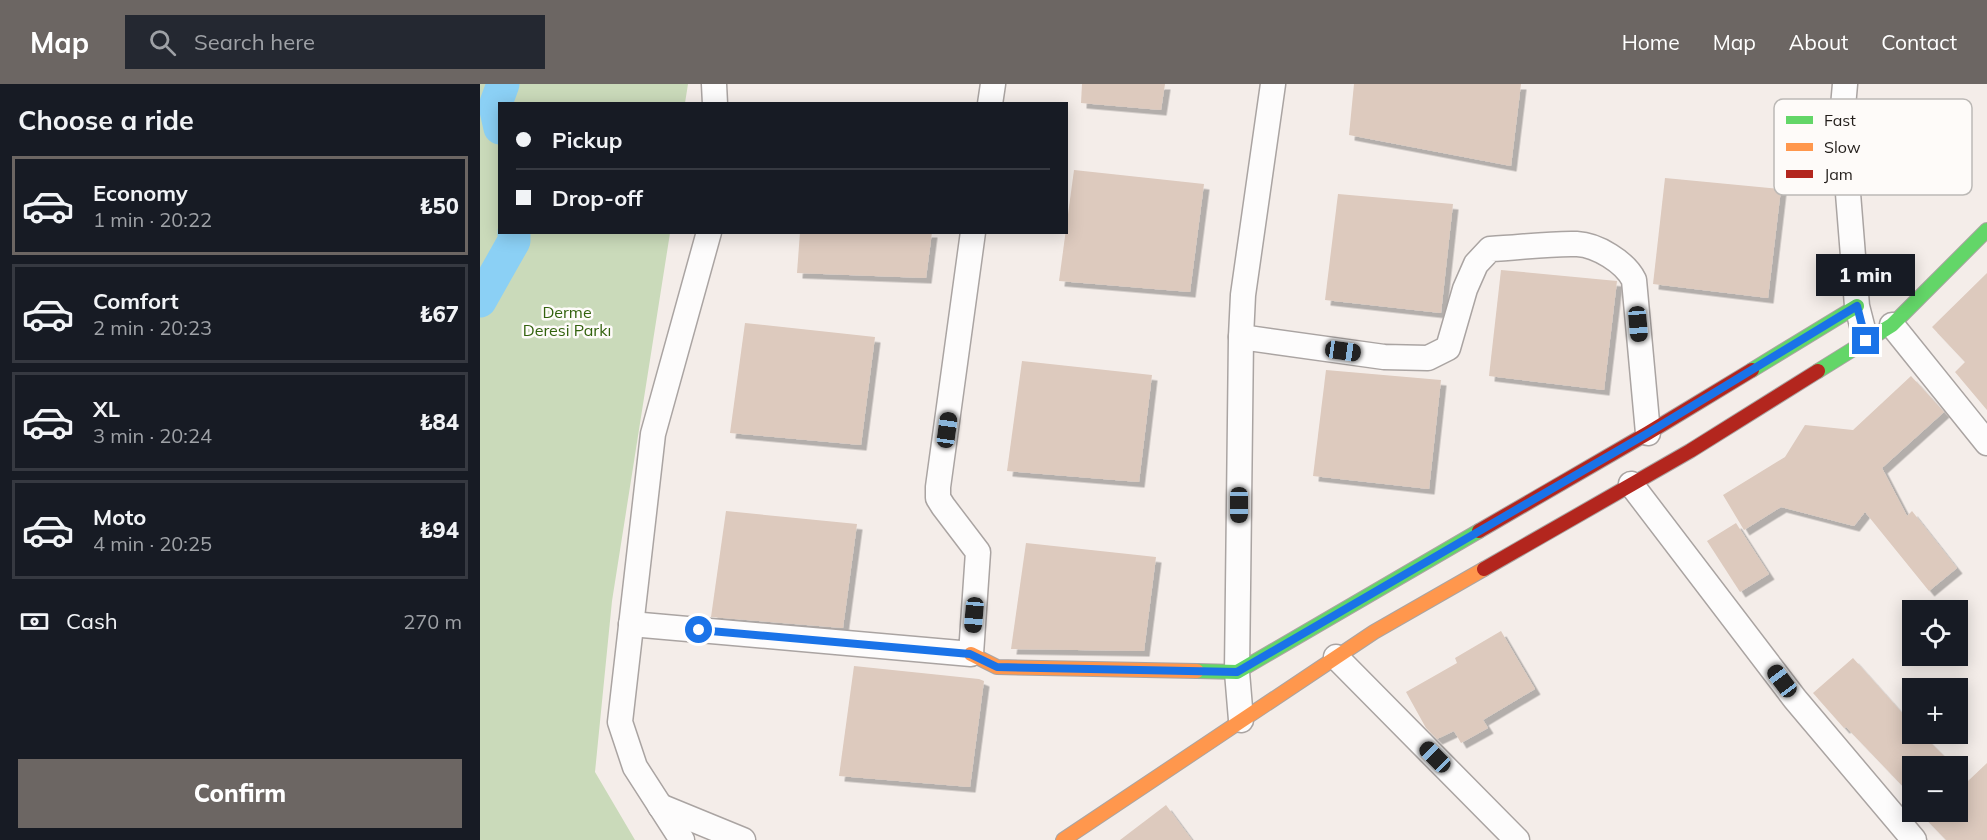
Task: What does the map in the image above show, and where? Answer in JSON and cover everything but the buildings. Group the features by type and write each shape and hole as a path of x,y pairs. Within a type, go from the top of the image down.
{"street":[{"path":"714,84 715,102"},
{"path":"990,102 993,84"},
{"path":"1241,720 1237,672 1241,337 1244,295 1273,84"},
{"path":"1844,99 1845,84"},
{"path":"1848,195 1857,306 1866,341"},
{"path":"1063,840 1374,632 1690,451 1892,325 1987,230"},
{"path":"682,840 635,767 620,722 653,434 708,234"},
{"path":"970,654 978,552 938,498 938,487 973,234"},
{"path":"1241,337 1384,357 1428,358 1448,348 1465,289 1476,264 1490,249 1580,244 1606,254 1630,271 1634,280 1648,433"},
{"path":"631,624 970,654 997,667 1237,672 1648,433 1857,306"},
{"path":"1892,325 1987,443"},
{"path":"1631,484 1795,699 1914,840"},
{"path":"1336,657 1517,840"},
{"path":"660,806 743,840"}],"green space":[{"name":"Derme Deresi Parkı","path":"480,84 688,84 685,102 498,102 498,234 670,234 612,601 595,772 635,840 480,840"}],"waterway":[{"path":"498,119 495,106 503,84"},
{"path":"480,301 514,241 514,234"}],"traffic: fast":[{"path":"1818,371 1892,325 1987,230"},
{"path":"1752,370 1857,306"},
{"path":"1197,671 1237,672 1479,531"}],"traffic: slow":[{"path":"1063,840 1374,632 1484,569"},
{"path":"971,654 997,667 1197,671"}],"traffic: jam":[{"path":"1479,531 1752,370"},
{"path":"1484,569 1690,451 1818,371"}],"route":[{"path":"699,630 970,654 997,667 1237,672 1648,433 1857,306 1866,341"}]}
